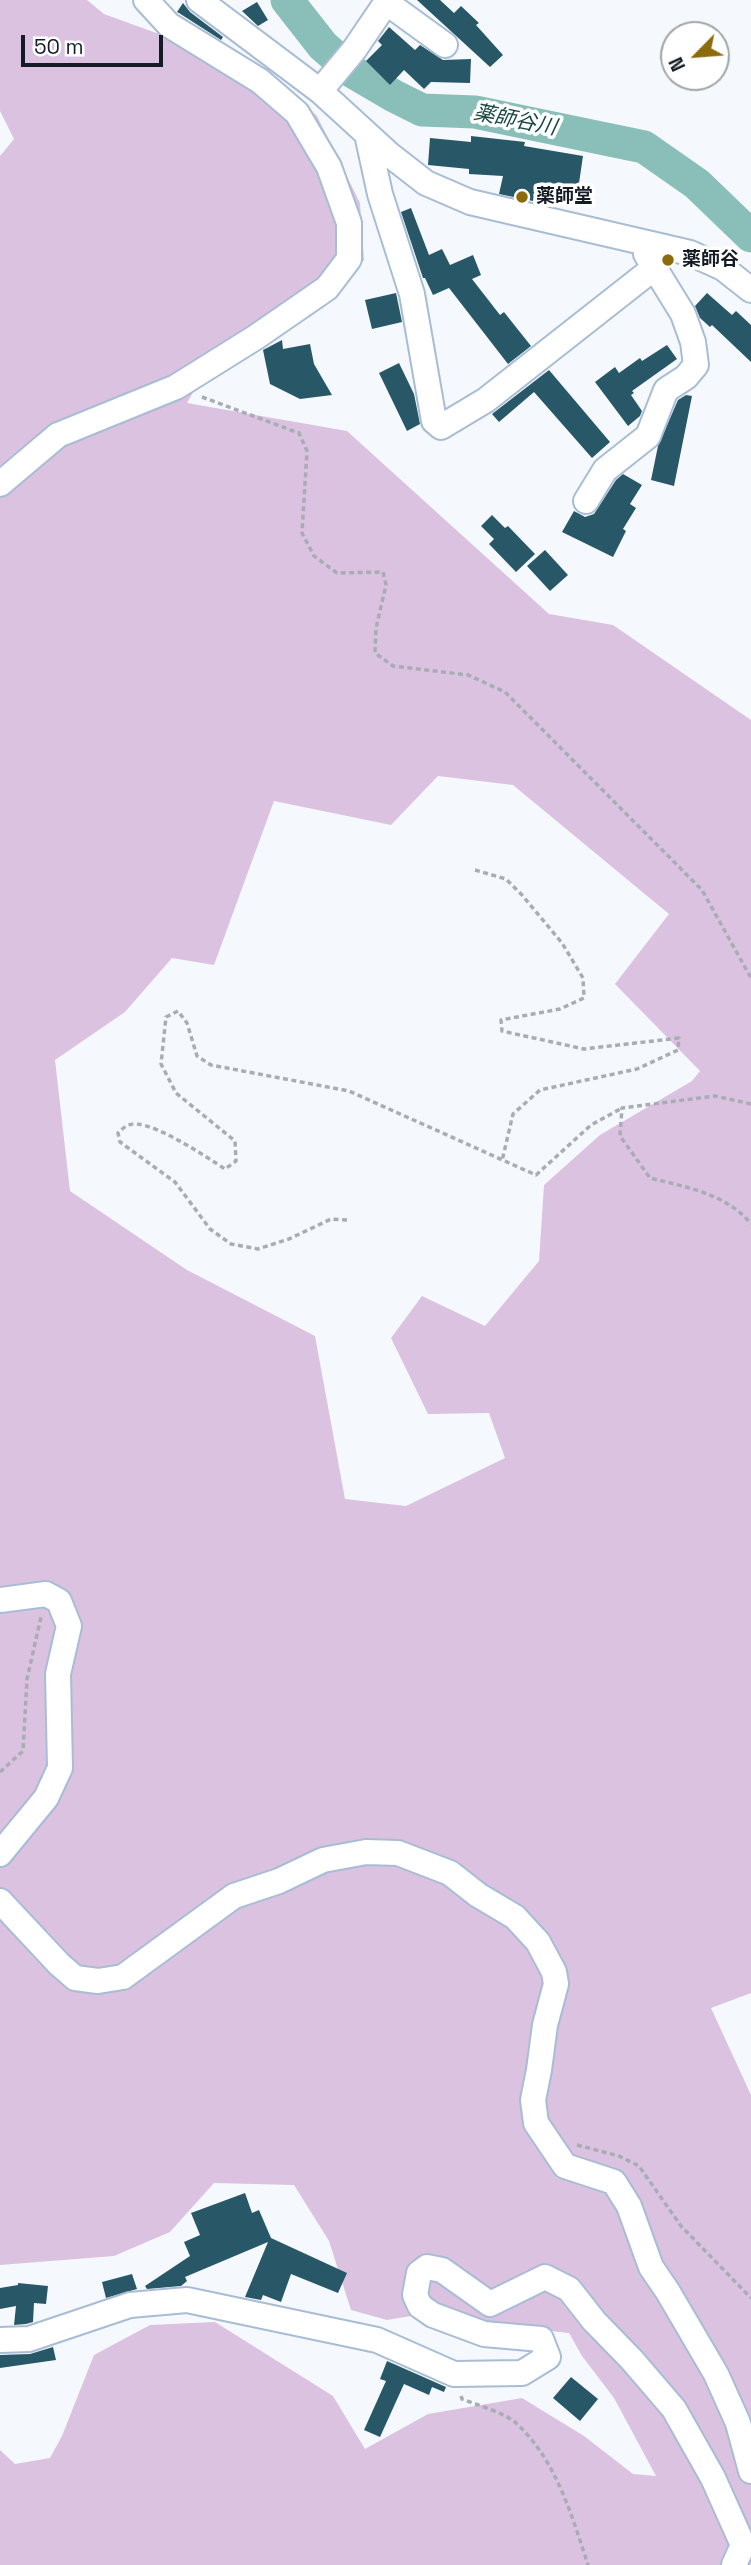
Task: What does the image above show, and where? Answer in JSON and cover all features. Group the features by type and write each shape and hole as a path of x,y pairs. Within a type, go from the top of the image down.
{"street":[{"path":"0,484 58,435 176,387 256,337 327,288 349,259 349,223 329,167 297,113 260,81 169,25 146,0"},
{"path":"325,86 354,50 387,1 445,45"},
{"path":"211,4 325,86 367,134 426,183 470,202 690,253 723,268 751,290"},
{"path":"367,134 380,194 412,294 434,421 441,427 486,400 654,268"},
{"path":"586,501 604,470 648,436 666,390 686,377 696,365 693,342 683,314 640,241"},
{"path":"0,1600 46,1594 59,1601 69,1626 58,1674 60,1768 46,1798 0,1854"},
{"path":"0,1900 75,1978 98,1981 123,1977 234,1896 278,1881 323,1860 366,1852 398,1853 450,1873 478,1895 515,1917 538,1942 554,1972 556,1984 545,2025 540,2070 533,2100 536,2123 565,2166 614,2182 629,2206 651,2267 716,2374 738,2423 751,2471"},
{"path":"0,2340 29,2339 130,2305 187,2300 377,2340 454,2374 522,2373 548,2357 541,2339 484,2334 427,2310 420,2306 415,2295 419,2273 427,2267 442,2270 490,2304 545,2277 569,2289 594,2321 674,2409 713,2477 743,2545 734,2565"}],"path":[{"path":"176,387 299,433 307,452 302,533 314,556 337,573 383,572 386,585 376,628 375,653 393,666 468,675 505,692 702,890 751,978"},
{"path":"475,870 506,879 522,895 562,943 583,978 584,998 560,1009 501,1020 502,1031 584,1049 679,1038 678,1050 637,1069 540,1090 513,1114 502,1161"},
{"path":"347,1220 331,1219 289,1239 258,1249 231,1244 210,1229 175,1182 120,1142 118,1133 127,1125 139,1124 178,1140 225,1169 236,1161 236,1141 176,1093 161,1064 166,1017 178,1011 187,1023 197,1056 211,1065 349,1091 536,1175 591,1125 622,1108 715,1096 751,1104"},
{"path":"622,1108 620,1136 650,1178 697,1189 739,1209 751,1224"},
{"path":"0,1772 23,1751 27,1679 46,1594"},
{"path":"547,2141 606,2152 639,2166 681,2226 751,2298"},
{"path":"454,2374 462,2399 515,2422 543,2456 571,2512 588,2565"}],"shaded area":[{"path":"0,0 87,0 104,14 275,76 317,116 360,203 364,260 333,296 217,350 187,403 347,431 549,614 613,625 751,720 751,1993 711,2008 751,2095 751,2565 0,2565 0,2450 15,2464 50,2458 62,2436 94,2355 150,2325 215,2322 333,2396 365,2449 428,2414 522,2398 584,2436 633,2474 656,2476 614,2398 582,2356 569,2333 411,2316 387,2320 351,2310 329,2241 294,2185 214,2183 170,2232 114,2256 0,2265 0,156 14,139 0,111","holes":["438,776 513,785 669,914 615,984 700,1071 692,1081 600,1135 544,1185 539,1261 485,1326 422,1296 391,1338 428,1414 489,1413 505,1458 406,1506 345,1499 315,1336 187,1270 70,1191 55,1060 125,1012 172,958 214,965 274,801 391,825"]}],"building":[{"path":"417,0 440,0 454,13 461,6 479,23 476,25 503,55 490,67"},
{"path":"257,2 268,20 258,26 242,11"},
{"path":"183,3 190,12 223,37 221,40 177,12"},
{"path":"389,27 415,50 420,45 443,60 471,59 470,83 431,82 424,89 404,70 390,85 366,61 382,45 378,41"},
{"path":"471,136 525,142 524,146 583,156 578,190 537,183 533,201 499,194 503,176 469,174 469,169 428,165 430,138 471,142"},
{"path":"411,208 429,255 442,249 450,265 473,255 481,275 472,279 500,315 504,312 531,346 508,364 449,288 433,295 423,278 401,212"},
{"path":"396,293 402,322 372,329 365,300"},
{"path":"707,293 732,315 736,311 751,325 751,362 712,325 710,327 700,318 695,306"},
{"path":"282,340 283,349 310,344 314,364 332,395 300,399 270,384 263,350"},
{"path":"667,345 677,359 632,391 634,393 631,395 642,411 628,426 595,382 615,367 619,373 640,358 642,361"},
{"path":"399,363 414,394 420,424 407,431 379,373"},
{"path":"549,370 610,442 592,458 534,392 499,422 492,414"},
{"path":"686,395 692,396 674,486 651,480 658,446 678,400"},
{"path":"623,474 642,485 630,504 636,508 623,529 626,531 613,557 562,532 574,511 585,517 594,514 616,480"},
{"path":"492,515 505,528 508,526 535,554 516,572 489,544 494,539 481,526"},
{"path":"545,550 568,575 550,591 527,566"},
{"path":"245,2193 252,2213 259,2210 271,2238 347,2273 338,2293 291,2274 281,2302 263,2295 261,2300 245,2297 268,2242 185,2277 187,2281 181,2286 147,2289 145,2286 190,2256 184,2242 200,2235 191,2213"},
{"path":"132,2274 137,2289 106,2298 102,2282"},
{"path":"18,2283 48,2286 46,2304 34,2303 33,2322 14,2325 16,2306 0,2309 0,2288"},
{"path":"53,2347 56,2360 0,2368 0,2355 30,2354"},
{"path":"387,2361 446,2387 444,2392 432,2387 429,2395 404,2384 380,2437 364,2430 386,2381 380,2379"},
{"path":"571,2377 598,2399 580,2421 553,2398"}],"waterway":[{"name":"薬師谷川","path":"287,0 323,46 353,72 394,96 422,110 475,112 644,147 697,184 751,236"}],"place":[{"name":"薬師堂","path":"522,197"},
{"name":"薬師谷","path":"668,260"}]}
